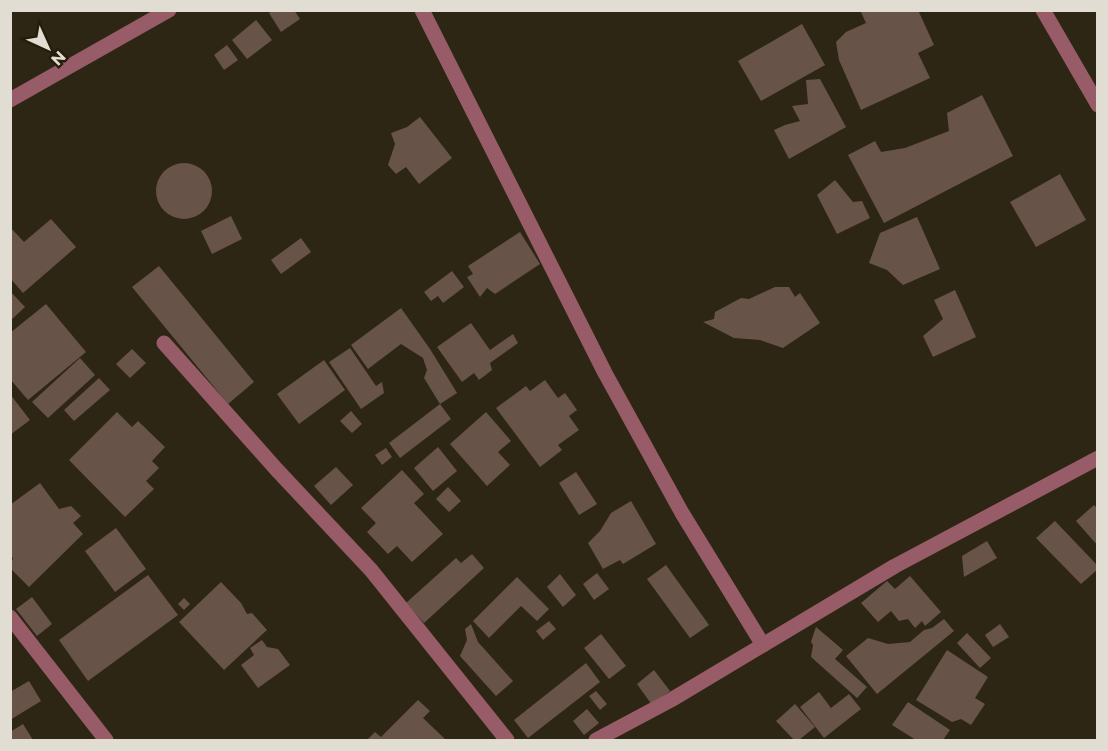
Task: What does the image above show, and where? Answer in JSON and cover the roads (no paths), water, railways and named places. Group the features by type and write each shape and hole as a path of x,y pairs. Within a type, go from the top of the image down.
{"street":[{"path":"10,100 169,10"},
{"path":"422,10 605,373 682,513 763,645"},
{"path":"1043,10 1098,105"},
{"path":"164,343 277,470 371,570 507,741"},
{"path":"596,741 671,700 895,566 1098,458"},
{"path":"10,617 106,741"}]}
